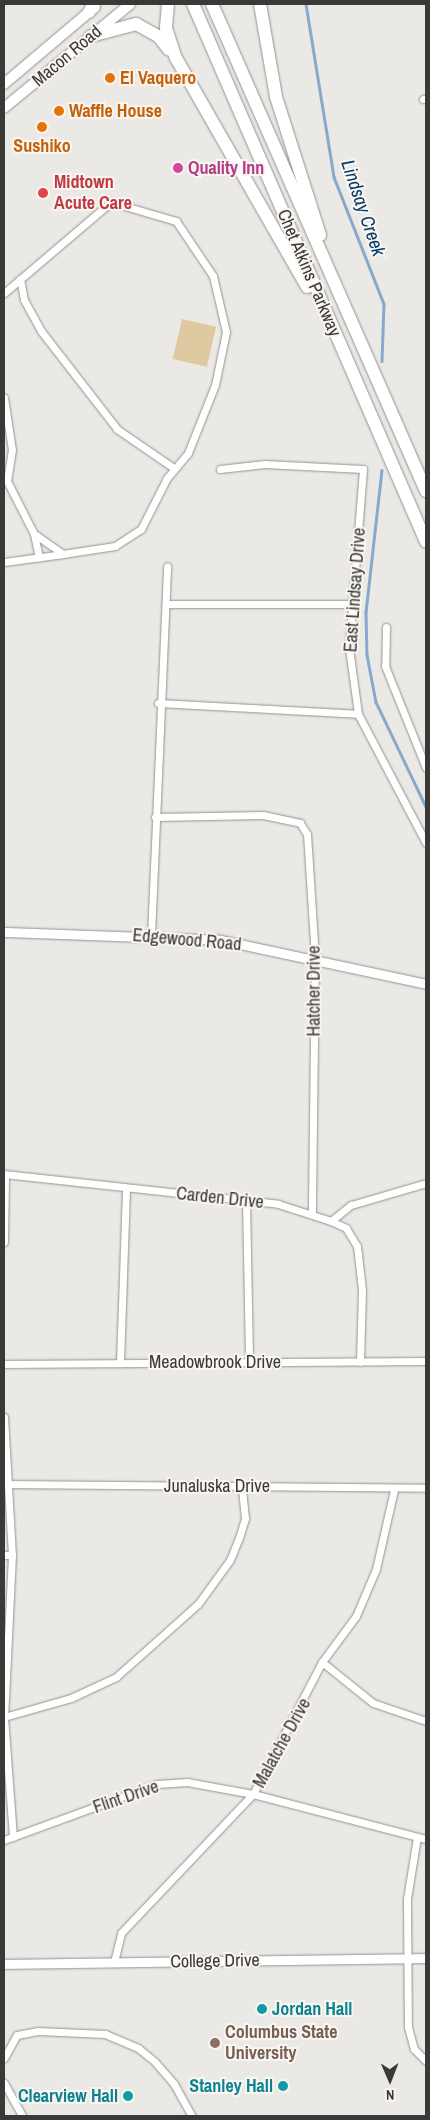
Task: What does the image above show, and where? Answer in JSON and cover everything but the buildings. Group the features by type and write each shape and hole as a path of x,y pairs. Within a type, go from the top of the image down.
{"highway":[{"path":"168,4 166,28 176,58"},
{"name":"Chet Atkins Parkway","path":"193,4 426,542"},
{"name":"Chet Atkins Parkway","path":"212,4 350,323 426,491"},
{"path":"255,4 260,18 276,97 350,323"},
{"path":"260,4 260,18"},
{"path":"91,36 136,24 160,36 176,58 231,148 345,357"}],"main road":[{"name":"Macon Road","path":"4,108 130,4"},
{"name":"Macon Road","path":"4,84 94,6"}],"street":[{"path":"4,293 111,202 176,221 213,276 226,332 215,386 188,453 174,469 133,538 115,546 4,562"},
{"path":"20,279 24,300 41,331 117,429 174,469"},
{"path":"4,398 12,450 7,481 34,534 39,557"},
{"name":"East Lindsay Drive","path":"220,469 265,464 363,469 349,648 358,714 426,843"},
{"path":"34,534 63,554"},
{"path":"151,936 158,703 167,604 168,566"},
{"path":"167,604 351,604"},
{"path":"386,627 385,666 426,768"},
{"path":"158,703 358,714"},
{"name":"Hatcher Drive","path":"155,817 248,815 286,818 300,823 307,834 315,958 312,1214"},
{"name":"Edgewood Road","path":"4,932 221,940 315,958 426,984"},
{"path":"4,1174 4,1242"},
{"name":"Carden Drive","path":"4,1174 246,1201 312,1214 331,1221"},
{"path":"360,1362 362,1290 357,1246 346,1228 331,1221 351,1205 426,1183"},
{"path":"120,1362 126,1189"},
{"path":"246,1201 249,1363"},
{"name":"Meadowbrook Drive","path":"4,1364 426,1362"},
{"path":"4,1417 8,1555 4,1717 13,1837"},
{"name":"Junaluska Drive","path":"7,1484 394,1490 426,1488"},
{"path":"4,1717 71,1698 116,1677 198,1604 230,1560 239,1538 245,1518 242,1487"},
{"name":"Malatche Drive","path":"114,1962 121,1933 254,1794 322,1662 356,1616 376,1569 394,1490"},
{"path":"322,1662 373,1703 426,1721"},
{"name":"Flint Drive","path":"4,1840 157,1784 187,1782 254,1794 426,1839"},
{"path":"417,1837 408,1899 408,2027 414,2049 426,2060"},
{"name":"College Drive","path":"4,1964 426,1958"},
{"path":"4,2058 17,2035 38,2031 105,2034 138,2048 155,2062 174,2084 192,2116"},
{"path":"4,2082 22,2116"}],"shaded area":[{"path":"182,319 216,327 207,367 173,359"}],"waterway":[{"name":"Lindsay Creek","path":"306,4 334,177 384,304 382,361"},
{"name":"Lindsay Creek","path":"382,470 366,612 367,655 376,702 426,807"}],"place":[{"name":"El Vaquero","path":"110,78"},
{"name":"Waffle House","path":"59,111"},
{"name":"Sushiko","path":"42,127"},
{"name":"Quality Inn","path":"178,168"},
{"name":"Midtown Acute Care","path":"43,193"},
{"name":"Jordan Hall","path":"262,2009"},
{"name":"Columbus State University","path":"215,2043"},
{"name":"Stanley Hall","path":"283,2086"},
{"name":"Clearview Hall","path":"128,2096"}]}
